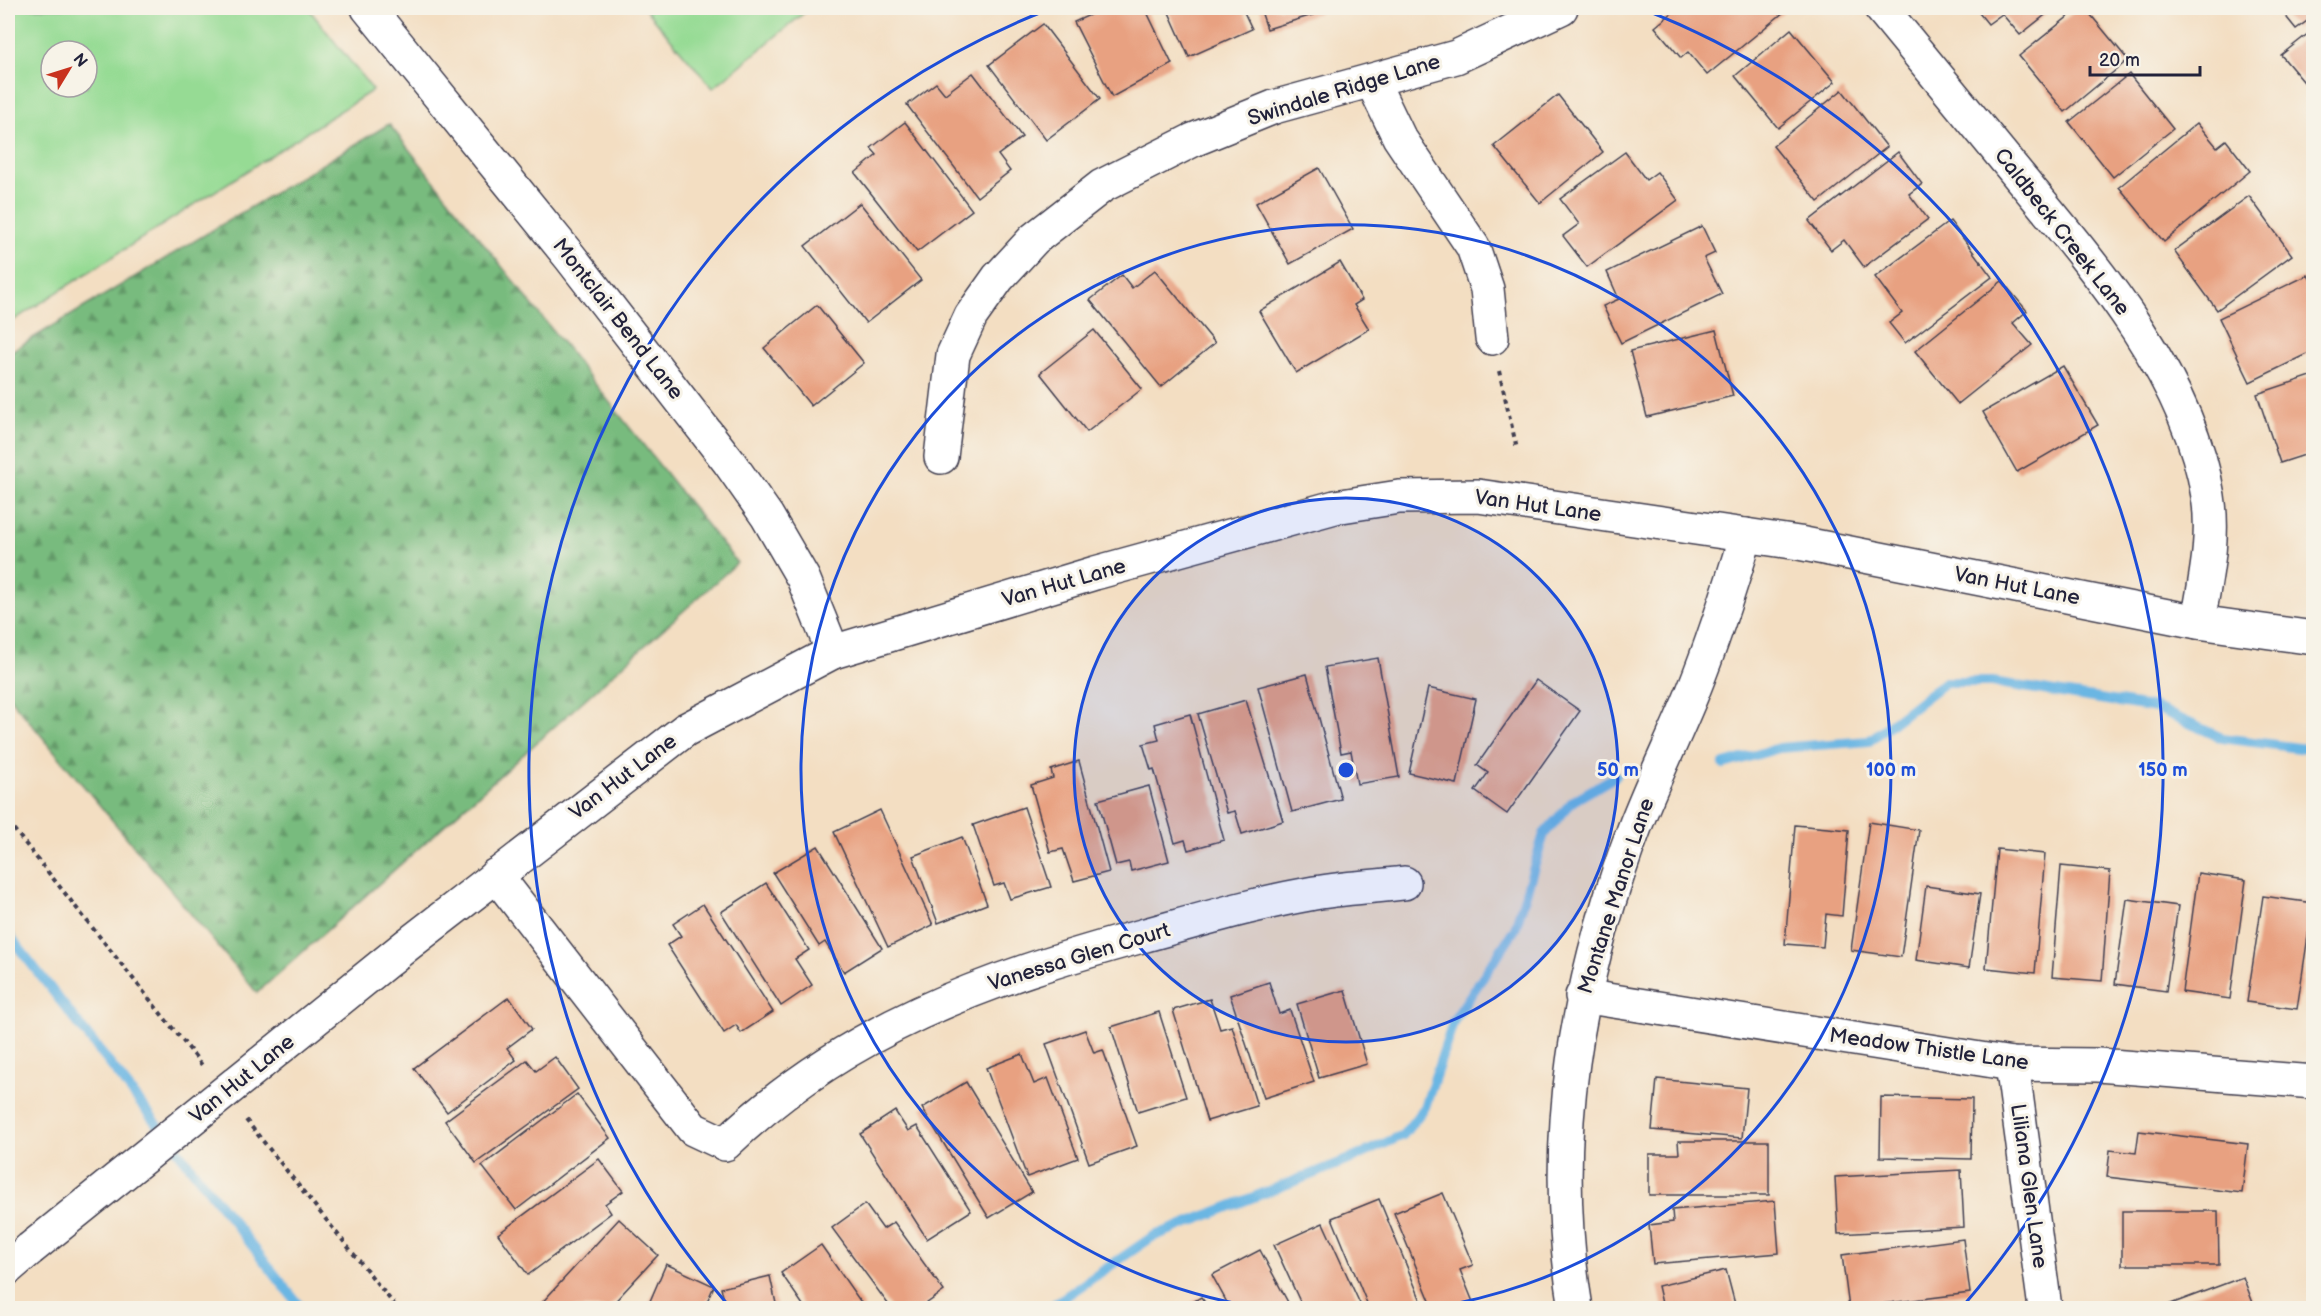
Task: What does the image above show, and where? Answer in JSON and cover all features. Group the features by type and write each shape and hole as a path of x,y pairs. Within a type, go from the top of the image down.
{"street":[{"name":"Montclair Bend Lane","path":"369,8 570,257 729,462 767,516 803,578 833,652"},
{"name":"Swindale Ridge Lane","path":"941,457 948,384 958,345 971,316 998,278 1041,233 1102,186 1193,140 1274,107 1456,57 1561,8"},
{"name":"Caldbeck Creek Lane","path":"1881,8 2087,258 2125,310 2162,370 2190,433 2208,495 2212,539 2198,622"},
{"path":"1372,81 1400,137 1473,247 1487,289 1492,338"},
{"name":"Van Hut Lane","path":"19,1259 496,875 685,730 833,652 1265,525 1335,507 1399,497 1478,496 1799,543 2198,622 2313,638"},
{"name":"Montane Manor Lane","path":"1576,1308 1565,1213 1565,1124 1582,996 1594,951 1636,825 1722,615 1746,535"},
{"name":"Vanessa Glen Court","path":"496,875 693,1129 725,1144 752,1118 790,1088 843,1052 936,1003 1046,962 1189,924 1309,894 1404,883"},
{"name":"Meadow Thistle Lane","path":"1582,996 2012,1064 2098,1065 2313,1082"},
{"name":"Liliana Glen Lane","path":"2012,1064 2045,1308"}],"path":[{"path":"1492,338 1517,449"}],"green space":[{"path":"8,8 308,8 373,90 8,324"},
{"path":"644,8 810,8 713,88"},
{"path":"389,124 737,563 257,993 8,696 8,353"}],"building":[{"path":"1105,8 1145,8 1172,64 1112,97 1074,22"},
{"path":"1167,8 1242,8 1252,29 1189,57"},
{"path":"1260,8 1335,8 1267,29"},
{"path":"1678,8 1780,8 1784,12 1707,75 1688,52 1681,58 1655,27"},
{"path":"1975,8 2054,8 2020,35 2002,14 1988,24"},
{"path":"2079,8 2085,8 2128,60 2065,112 2019,56"},
{"path":"2279,8 2314,8 2314,16 2296,29"},
{"path":"1043,24 1100,99 1046,140 989,65"},
{"path":"1791,29 1835,82 1778,128 1735,76"},
{"path":"2314,29 2314,94 2281,55"},
{"path":"973,73 1022,137 998,155 1010,171 977,197 907,105 936,83 945,94"},
{"path":"2129,74 2173,129 2113,177 2069,122"},
{"path":"1842,90 1887,147 1818,202 1773,146"},
{"path":"1558,95 1603,152 1540,203 1494,146"},
{"path":"905,122 972,210 917,252 855,173 877,155 871,148"},
{"path":"2197,123 2217,147 2226,140 2250,171 2164,242 2119,187"},
{"path":"1625,152 1646,180 1657,172 1678,200 1587,267 1563,236 1579,224 1560,199"},
{"path":"1898,152 1922,184 1909,194 1928,219 1864,267 1844,240 1831,250 1809,221"},
{"path":"1319,168 1353,229 1290,264 1256,203"},
{"path":"2249,196 2292,255 2217,310 2174,251"},
{"path":"860,203 921,280 866,323 805,246"},
{"path":"1950,221 1992,277 1905,343 1889,323 1902,313 1875,277"},
{"path":"1702,226 1715,253 1704,258 1722,294 1621,343 1603,306 1619,299 1607,272"},
{"path":"1340,262 1362,300 1354,305 1369,329 1296,373 1259,311"},
{"path":"1155,270 1215,343 1161,387 1090,300 1122,275 1132,288"},
{"path":"2308,275 2314,286 2314,351 2250,382 2219,318"},
{"path":"2002,281 2027,311 2013,323 2032,345 1958,404 1915,351"},
{"path":"817,305 864,363 811,406 764,348"},
{"path":"1094,330 1142,389 1087,432 1040,373"},
{"path":"1716,330 1733,396 1647,417 1630,351"},
{"path":"2063,366 2098,425 2017,472 1983,412"},
{"path":"2314,375 2314,452 2280,463 2257,394"},
{"path":"1378,658 1399,777 1357,784 1351,751 1341,753 1325,667"},
{"path":"1307,674 1341,799 1292,812 1258,687"},
{"path":"1536,680 1580,711 1507,814 1475,791 1488,773 1477,765"},
{"path":"1428,688 1476,699 1457,784 1409,773"},
{"path":"1246,700 1283,821 1242,834 1235,811 1227,813 1198,714"},
{"path":"1190,714 1224,840 1188,850 1185,840 1175,843 1154,769 1151,770 1143,744 1159,740 1155,724"},
{"path":"1079,761 1109,872 1074,881 1063,849 1050,852 1031,785 1053,778 1051,770"},
{"path":"1149,786 1169,861 1131,871 1129,862 1116,865 1098,800"},
{"path":"1024,807 1051,887 1010,899 1004,883 994,886 973,825"},
{"path":"880,810 933,925 888,947 834,832"},
{"path":"1869,822 1919,830 1901,957 1851,950"},
{"path":"1795,825 1849,830 1842,916 1826,914 1823,947 1785,944"},
{"path":"962,837 987,904 938,923 913,856"},
{"path":"818,846 882,948 844,972 825,942 819,946 773,873"},
{"path":"1997,849 2045,854 2035,973 1986,968"},
{"path":"2061,866 2110,871 2102,981 2052,977"},
{"path":"2198,873 2246,880 2230,999 2182,992"},
{"path":"766,883 809,950 795,959 812,985 781,1006 721,912"},
{"path":"1926,886 1980,894 1969,968 1916,960"},
{"path":"2263,896 2313,903 2297,1009 2247,1002"},
{"path":"2127,899 2178,906 2166,991 2115,984"},
{"path":"703,904 773,1012 741,1033 736,1025 724,1033 667,945 681,936 673,924"},
{"path":"1269,982 1279,1014 1290,1010 1314,1082 1264,1098 1230,995"},
{"path":"1345,990 1367,1064 1319,1078 1297,1004"},
{"path":"509,997 532,1029 507,1048 516,1060 447,1112 414,1068"},
{"path":"1210,999 1220,1029 1232,1026 1257,1106 1207,1121 1173,1010"},
{"path":"1159,1012 1186,1097 1138,1112 1111,1027"},
{"path":"1085,1030 1094,1053 1103,1050 1137,1146 1089,1163 1046,1044"},
{"path":"1022,1054 1034,1084 1048,1078 1078,1158 1027,1177 986,1068"},
{"path":"555,1057 578,1089 476,1163 445,1121 527,1060 536,1071"},
{"path":"1657,1079 1747,1088 1742,1138 1652,1130"},
{"path":"966,1082 1032,1192 989,1218 922,1108"},
{"path":"577,1094 610,1138 516,1210 482,1166"},
{"path":"1881,1097 1972,1099 1971,1159 1880,1157"},
{"path":"895,1111 908,1131 917,1126 971,1211 927,1239 860,1134"},
{"path":"2139,1131 2248,1144 2242,1193 2107,1177 2110,1150 2136,1153"},
{"path":"1678,1141 1769,1141 1769,1195 1649,1195 1649,1154 1679,1154"},
{"path":"599,1159 623,1191 605,1204 611,1213 528,1275 498,1234"},
{"path":"1961,1170 1964,1227 1838,1234 1835,1177"},
{"path":"1443,1193 1473,1265 1460,1270 1473,1302 1456,1308 1433,1308 1394,1213"},
{"path":"1379,1199 1424,1308 1369,1308 1332,1218"},
{"path":"1775,1201 1779,1253 1653,1264 1649,1225 1673,1222 1672,1210"},
{"path":"865,1204 883,1229 894,1222 944,1291 920,1308 891,1308 832,1228"},
{"path":"2122,1211 2218,1211 2219,1265 2122,1265"},
{"path":"619,1219 658,1255 609,1308 537,1308"},
{"path":"1323,1223 1362,1308 1303,1308 1274,1245"},
{"path":"1963,1239 1970,1293 1849,1308 1842,1255"},
{"path":"821,1245 865,1308 805,1308 781,1273"},
{"path":"1260,1250 1291,1308 1230,1308 1212,1275"},
{"path":"666,1264 714,1286 704,1308 647,1308"},
{"path":"1726,1270 1736,1308 1663,1308 1658,1286"},
{"path":"770,1276 777,1308 726,1308 721,1288"},
{"path":"2243,1277 2255,1308 2160,1308"},
{"path":"1201,1297 1209,1308 1183,1308"}],"waterway":[{"path":"1724,764 1779,748 1869,741 1945,682 1992,682 2156,708 2222,738 2314,750"},
{"path":"1049,1308 1152,1237 1353,1158 1403,1135 1425,1107 1454,1020 1515,929 1544,834 1573,801 1616,776"},
{"path":"8,934 301,1308"}]}
